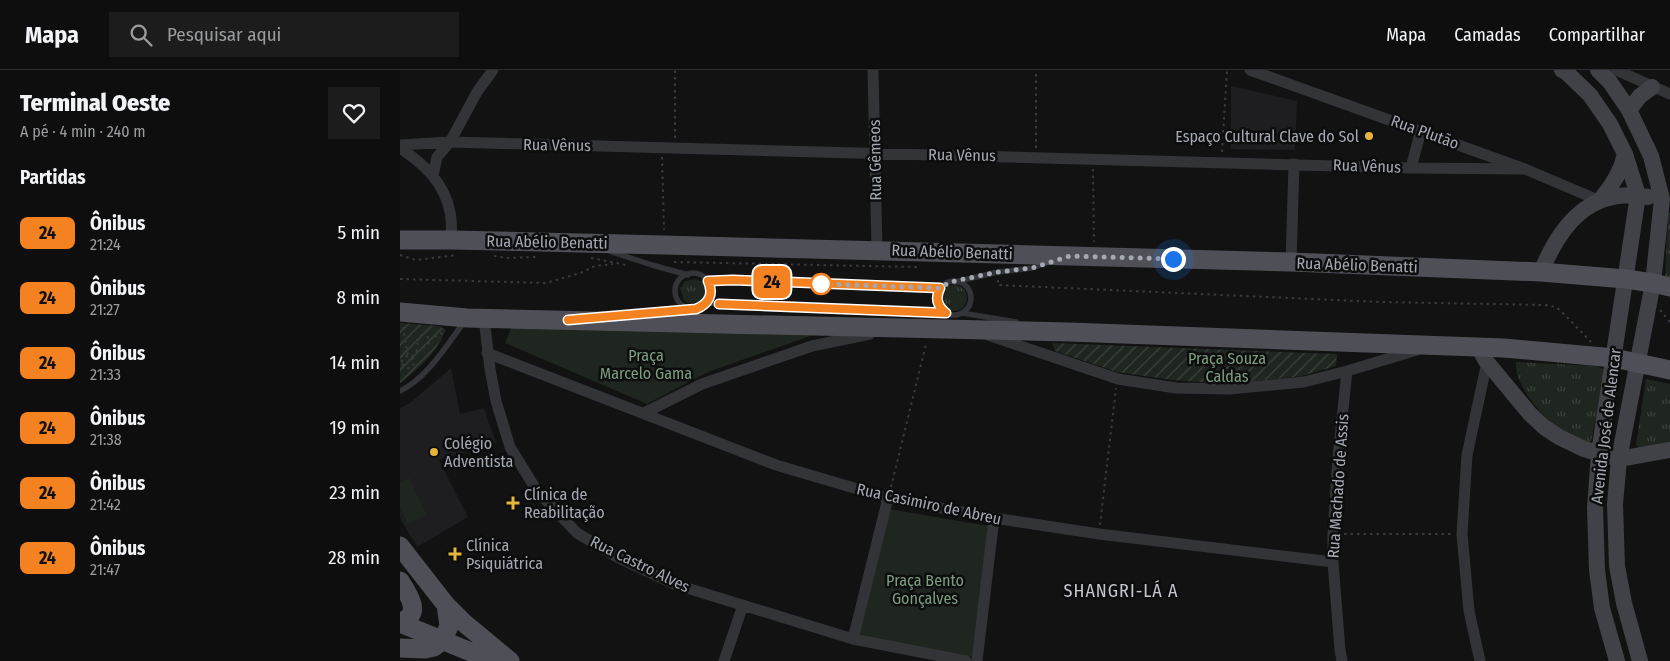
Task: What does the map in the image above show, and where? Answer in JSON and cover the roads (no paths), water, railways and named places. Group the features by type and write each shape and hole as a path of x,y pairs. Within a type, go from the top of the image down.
{"main road":[{"name":"Rua Abélio Benatti","path":"400,240 455,248 585,250 664,244 1291,262 1541,272 1626,279 1662,285"},
{"path":"402,312 476,318 1069,332 1430,345 1483,355 1504,348 1615,353 1637,363 1670,370"},
{"path":"400,546 446,605 463,622 510,661"},
{"path":"400,581 410,596 413,611 411,616 400,622"},
{"path":"400,648 425,649 434,647 443,640 450,626 446,605"},
{"path":"400,622 493,661"},
{"path":"400,648 430,661"}],"street":[{"path":"433,176 438,157 450,142 477,92 493,70"},
{"name":"Rua Gêmeos","path":"873,70 877,250"},
{"name":"Rua Plutão","path":"1250,70 1524,168 1600,200"},
{"path":"1598,70 1610,82 1629,110 1651,156 1666,201"},
{"path":"1616,70 1670,94"},
{"path":"1566,71 1590,95 1610,124 1625,154 1638,195"},
{"path":"1629,110 1640,96 1652,87"},
{"path":"1411,168 1421,130"},
{"name":"Rua Vênus","path":"400,146 450,142 1411,168 1524,168"},
{"path":"400,146 433,176 443,188 450,213 455,248"},
{"path":"1600,200 1618,176 1625,154"},
{"path":"1291,262 1294,164"},
{"path":"1541,272 1558,236 1579,212 1600,200 1618,196 1638,195 1666,201"},
{"name":"Avenida José de Alencar","path":"1617,661 1602,608 1597,570 1595,508 1599,453 1638,195"},
{"name":"Avenida José de Alencar","path":"1640,661 1624,603 1617,566 1616,504 1619,459 1637,363 1662,285 1666,201"},
{"name":"Rua Castro Alves","path":"476,318 487,353 496,401 510,447 537,491 577,533 618,557 674,584 853,639 966,661"},
{"path":"644,414 702,384 812,346 895,329"},
{"path":"974,330 1118,378 1176,388 1229,389 1304,382 1347,371 1430,345"},
{"name":"Rua Casimiro de Abreu","path":"487,353 776,465 888,498 994,518 1098,534 1333,562"},
{"path":"1483,355 1530,414 1558,437 1584,449 1619,459 1670,450"},
{"path":"1480,661 1469,611 1462,534 1467,455 1483,355"},
{"name":"Rua Machado de Assis","path":"1342,661 1333,562 1333,534 1338,457 1347,371"},
{"path":"853,639 888,498"},
{"path":"977,661 994,518"},
{"path":"1597,570 1617,566"},
{"path":"724,661 743,605"}],"lane":[{"path":"585,250 688,274 698,274 708,281 733,280 940,288"},
{"path":"946,313 941,309 937,299 940,288 945,284 998,272 1032,268 1070,256"},
{"path":"688,274 678,282 675,293 680,303 690,309"},
{"path":"706,303 711,292 708,281"},
{"path":"955,282 965,286 970,295 969,305 962,313"},
{"path":"634,314 696,309 706,303 946,313 951,315 962,313 1069,332"},
{"path":"568,320 624,315"},
{"path":"400,391 426,371 450,342 476,318"}],"place":[{"name":"Espaço Cultural Clave do Sol","path":"1369,136"},
{"name":"Colégio Adventista","path":"434,452"},
{"name":"Clínica de Reabilitação","path":"513,503"},
{"name":"Clínica Psiquiátrica","path":"455,554"}],"district":[{"name":"SHANGRI-LÁ A","path":"1121,591"}],"park label":[{"name":"Praça Marcelo Gama","path":"646,364"},
{"name":"Praça Souza Caldas","path":"1227,367"},
{"name":"Praça Bento Gonçalves","path":"925,589"}]}
